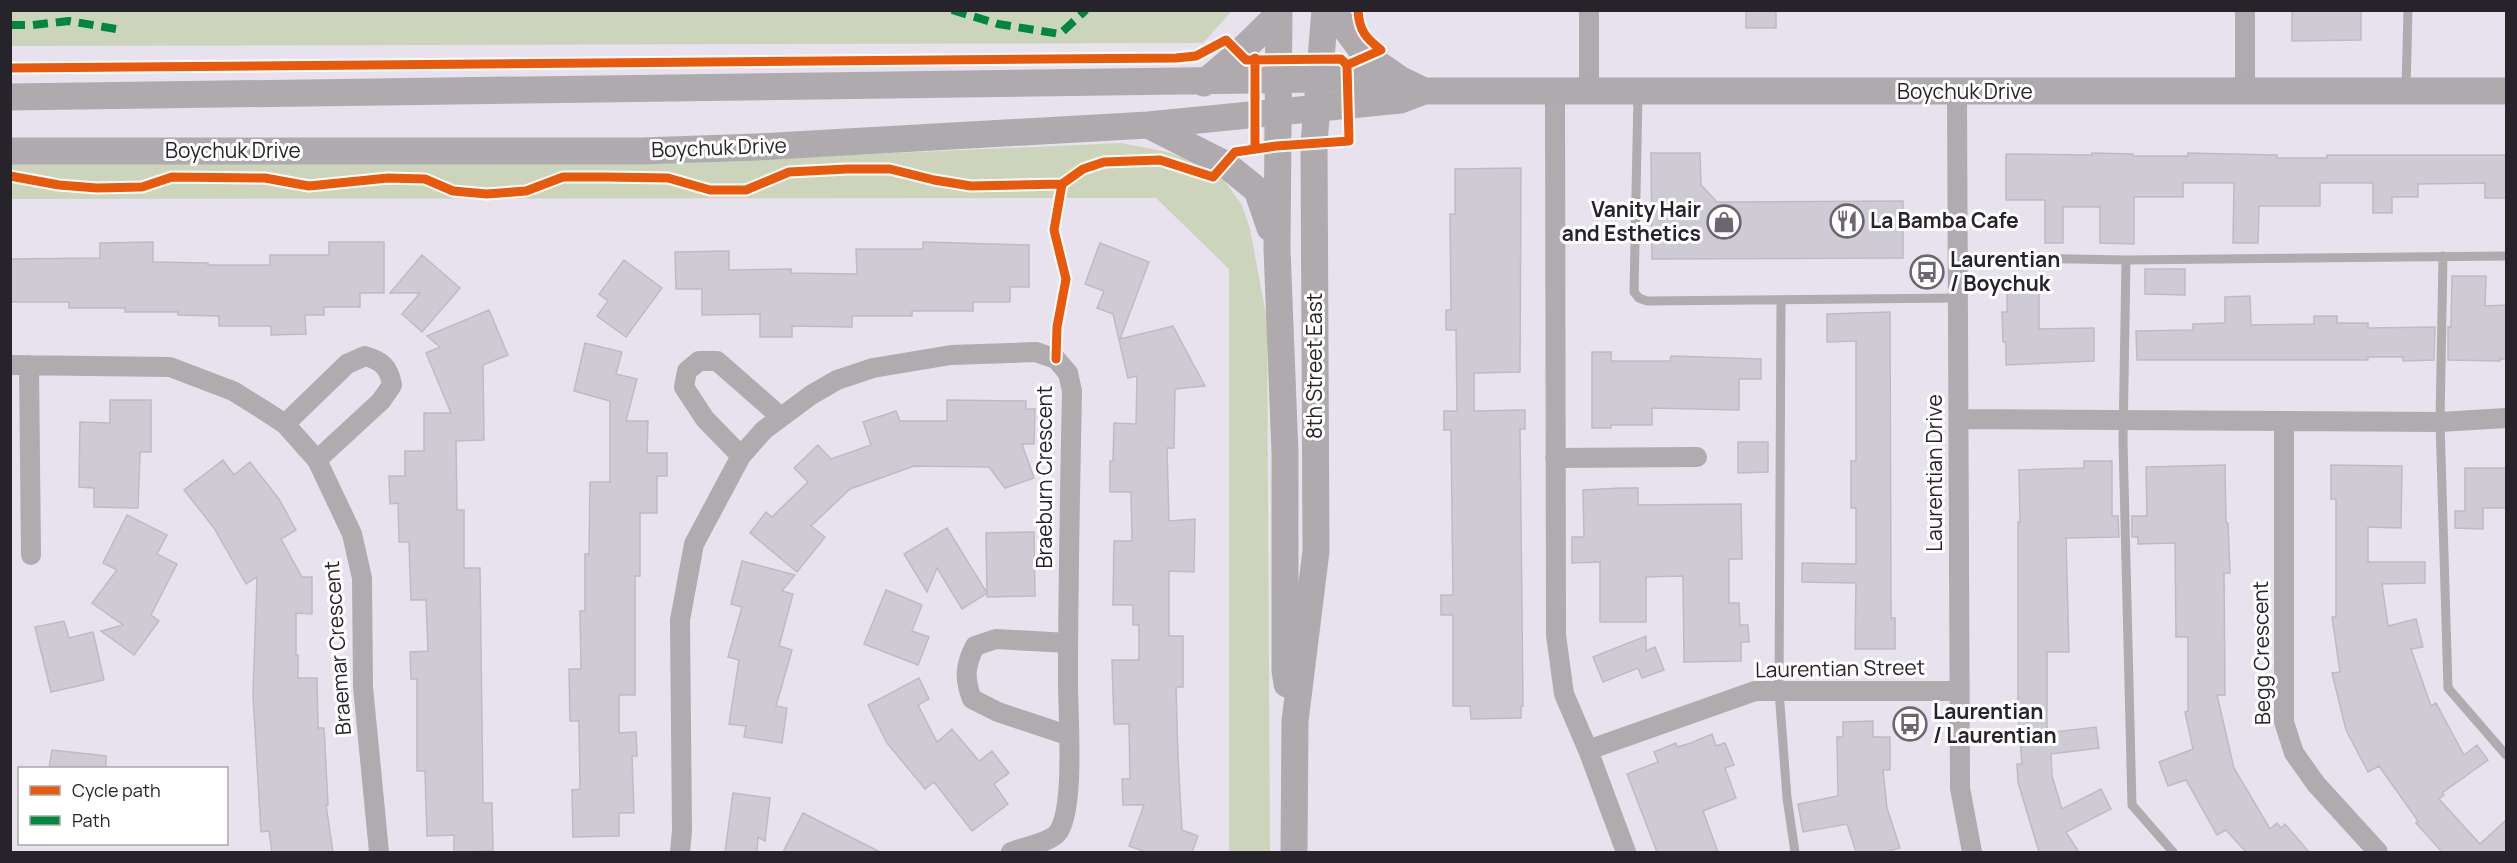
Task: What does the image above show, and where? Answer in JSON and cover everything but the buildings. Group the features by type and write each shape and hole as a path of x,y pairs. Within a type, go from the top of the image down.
{"main road":[{"name":"8th Street East","path":"1294,852 1295,721 1316,551 1316,108 1325,10"},
{"path":"1332,10 1366,56 1413,86"},
{"name":"8th Street East","path":"1279,12 1276,112 1277,249 1285,453 1285,670 1295,721"},
{"path":"1204,83 1239,53 1279,12"},
{"name":"Boychuk Drive","path":"10,97 1204,83 1318,79 1413,86 1589,91 2506,91"},
{"name":"Boychuk Drive","path":"10,151 642,151 876,141 1148,125 1400,100 1413,86"},
{"path":"1148,125 1225,164 1257,190 1277,249"}],"street":[{"path":"1589,10 1589,91"},
{"path":"2245,10 2245,91"},
{"path":"1555,90 1556,635 1564,694 1588,750 1626,852"},
{"name":"Laurentian Drive","path":"1957,92 1960,788 1972,852"},
{"name":"Braeburn Crescent","path":"680,852 682,831 680,620 693,544 741,456 764,430 837,380 873,368 962,354 1036,352 1056,359 1068,373 1072,391 1067,735 1069,790 1065,820 1058,834 1043,842 1011,852"},
{"path":"285,424 347,364 365,356 378,360 389,370 392,385 381,401 316,460"},
{"path":"741,456 705,419 684,387 687,371 699,361 717,361 781,417"},
{"path":"20,365 31,555"},
{"name":"Braemar Crescent","path":"20,365 170,367 232,391 285,424 316,460 352,534 362,578 363,687 379,852"},
{"path":"1960,419 2440,422 2506,418"},
{"name":"Begg Crescent","path":"2284,420 2284,722 2294,753 2316,784 2378,852"},
{"path":"1555,458 1697,457"},
{"path":"1067,735 998,712 972,699 966,684 967,661 975,646 996,639 1068,643"},
{"name":"Laurentian Street","path":"1588,750 1755,691 1959,691"}],"lane":[{"path":"2406,91 2408,10"},
{"path":"1638,90 1634,292 1639,298 1647,301 1959,298"},
{"path":"2443,255 2440,422 2448,688 2506,755"},
{"path":"1959,257 2126,260 2506,256"},
{"path":"2126,260 2123,420 2132,805 2173,852"},
{"path":"1781,300 1779,691 1787,798 1795,852"}],"green space":[{"path":"10,11 1232,11 1203,43 11,46"},
{"path":"1121,143 1167,152 1195,162 1223,179 1242,205 1250,229 1267,320 1270,852 1229,852 1229,269 1156,198 11,199 10,163 675,163"}],"marked path":[{"path":"952,10 998,24 1060,34 1086,10"},
{"path":"10,25 69,21 116,29"}],"cycle path":[{"path":"10,176 59,185 97,188 142,187 172,177 265,178 309,186 388,178 425,179 453,191 487,194 526,191 563,177 668,178 710,190 746,190 789,172 847,169 890,169 971,186 1062,184 1083,169 1104,162 1160,160 1213,177 1235,152 1276,146 1349,141 1347,65 1381,50 1364,33 1358,10"},
{"path":"10,68 1176,58 1196,56 1226,40 1246,60 1341,59 1347,65"},
{"path":"1255,58 1255,149"},
{"path":"1056,359 1057,327 1066,279 1054,230 1062,184"}],"place":[{"name":"La Bamba Cafe","path":"1847,221"},
{"name":"Vanity Hair and Esthetics","path":"1724,222"},
{"name":"Laurentian / Boychuk","path":"1927,272"},
{"name":"Laurentian / Laurentian","path":"1910,724"}]}
